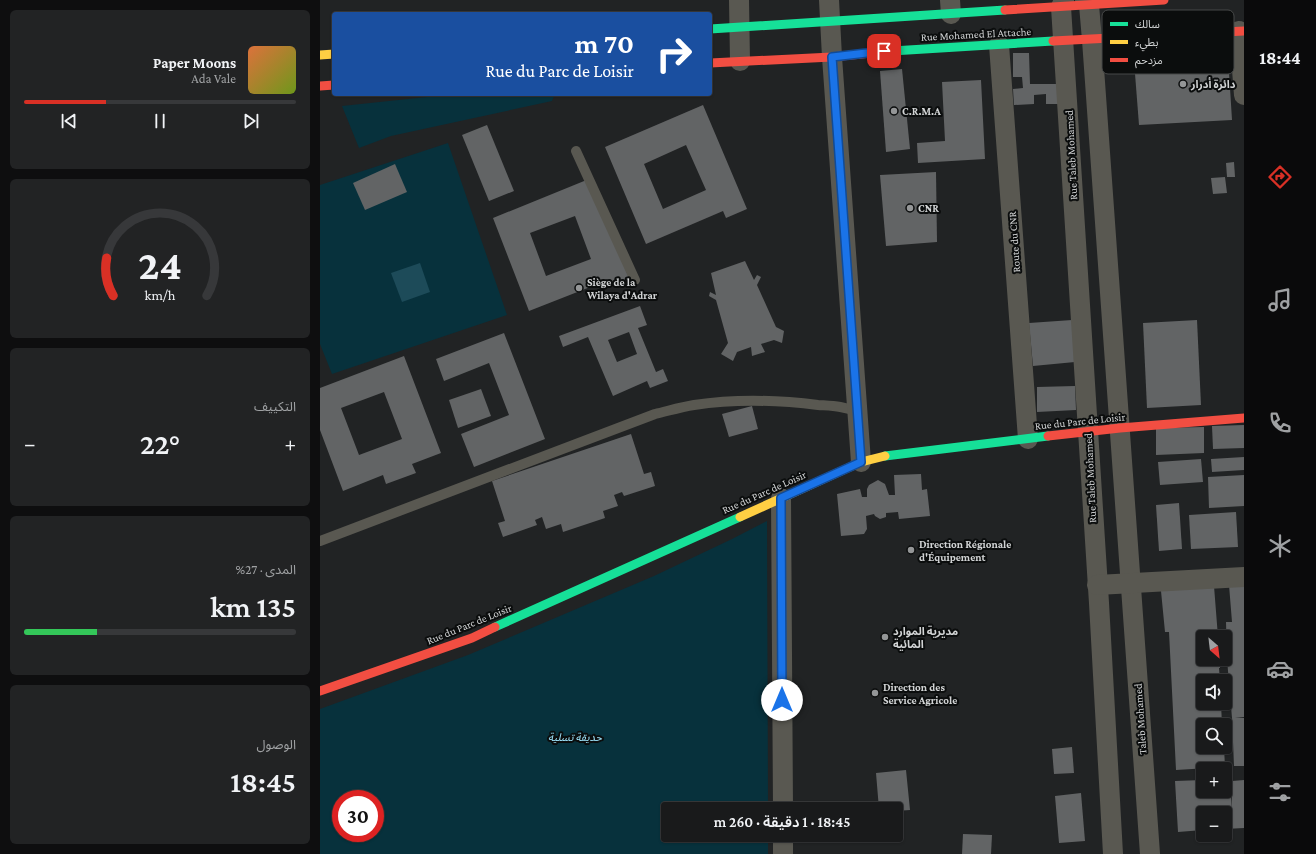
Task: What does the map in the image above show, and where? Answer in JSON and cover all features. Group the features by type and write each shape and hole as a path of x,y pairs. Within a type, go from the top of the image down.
{"street":[{"path":"739,0 740,61"},
{"path":"830,0 832,57 861,462"},
{"name":"Rue Mohamed El Attache","path":"712,30 831,22 950,7 1164,0"},
{"path":"1087,2 1092,40 1131,584"},
{"name":"Rue Taleb Mohamed","path":"1063,3 1064,41 1113,854"},
{"path":"1242,31 1244,95"},
{"name":"Rue Mohamed El Attache","path":"712,63 832,57 897,50 1102,39"},
{"name":"Route du CNR","path":"999,45 1028,439"},
{"path":"320,55 332,54"},
{"path":"320,86 332,85"},
{"name":"Rue du Parc de Loisir","path":"320,691 472,638 861,462 882,456 1120,428 1244,418"},
{"path":"781,498 783,802"},
{"path":"1097,585 1244,577"},
{"name":"Taleb Mohamed","path":"1131,584 1150,854"},
{"path":"783,842 783,854"}],"lane":[{"path":"576,151 635,280"},
{"path":"320,540 662,413 694,405 730,402 768,402 847,407 857,421"}],"green space":[{"path":"436,96 554,96 552,101 391,136 359,148 342,106"},
{"path":"448,143 507,315 332,374 320,344 320,185"},
{"name":"حديقة تسلية","path":"767,521 768,802 661,802 661,842 768,842 768,854 320,854 320,709 468,655 654,576"}],"shaded area":[{"path":"420,263 430,292 402,302 391,273"}],"building":[{"path":"1013,53 1029,53 1030,84 1058,84 1058,104 1046,104 1046,94 1034,95 1034,104 1014,105 1013,89 1023,88 1022,77 1013,77"},
{"path":"902,69 910,149 886,152 880,71"},
{"name":"دائرة أدرار","path":"1135,74 1229,74 1232,120 1139,125"},
{"path":"981,80 985,159 918,163 917,143 945,141 942,82"},
{"path":"703,105 747,209 726,218 723,211 646,244 605,147","holes":["686,145 706,190 663,209 644,164"]},
{"path":"487,125 514,191 489,201 462,135"},
{"path":"1234,162 1235,177 1227,177 1226,163"},
{"path":"395,164 407,192 365,210 353,183"},
{"path":"936,172 937,242 886,246 880,175"},
{"path":"1225,177 1227,193 1213,194 1211,178"},
{"path":"589,179 629,278 611,285 608,280 529,311 493,218","holes":["575,216 591,259 546,276 530,233"]},
{"path":"745,261 754,280 757,275 761,277 757,285 776,327 784,331 782,343 774,340 761,344 765,352 752,356 751,347 737,352 733,361 721,354 728,343 716,300 709,296 710,292 716,295 711,273"},
{"path":"640,306 647,325 638,328 656,372 663,369 668,381 650,388 647,381 613,396 588,337 563,347 559,336","holes":["629,332 637,354 617,362 608,340"]},
{"path":"1072,320 1075,362 1033,366 1029,323"},
{"path":"1197,320 1201,405 1147,408 1143,323"},
{"path":"504,333 545,439 474,467 461,434 509,415 489,363 444,381 436,359"},
{"path":"404,356 441,453 412,464 416,473 386,484 383,475 343,491 320,430 320,388","holes":["384,392 402,439 359,455 341,408"]},
{"path":"1075,386 1076,410 1037,412 1037,387"},
{"path":"481,389 491,416 458,428 449,400"},
{"path":"752,406 758,429 729,437 722,414"},
{"path":"1244,425 1244,448 1213,449 1212,426"},
{"path":"1204,427 1204,453 1156,455 1156,428"},
{"path":"631,434 644,474 651,472 655,486 624,496 622,492 614,495 618,506 603,511 605,518 563,532 561,524 546,529 542,517 535,520 537,525 503,537 498,523 505,521 492,481"},
{"path":"1244,457 1244,470 1212,472 1211,459"},
{"path":"1201,459 1203,482 1160,485 1158,462"},
{"path":"921,474 922,490 927,489 930,516 899,519 898,512 886,513 886,517 880,519 874,514 866,516 867,529 864,534 841,536 837,494 860,489 862,497 867,497 867,489 869,485 878,480 885,484 889,495 895,495 894,475"},
{"path":"1244,475 1244,506 1209,508 1208,477"},
{"path":"1179,503 1182,549 1159,551 1156,505"},
{"path":"1236,512 1238,547 1191,549 1189,515"},
{"path":"1244,584 1244,717 1235,718 1244,718 1244,766 1234,766 1231,710 1232,674 1228,674 1228,666 1232,666 1232,630 1226,630 1226,622 1232,622 1229,585"},
{"path":"1214,586 1217,630 1196,630 1196,666 1220,666 1219,674 1196,674 1196,710 1221,710 1222,718 1196,718 1196,754 1224,754 1225,762 1196,762 1196,769 1176,770 1169,632 1165,632 1161,591"},
{"path":"1072,747 1074,773 1054,774 1052,749"},
{"path":"906,770 910,810 903,810 903,802 878,802 876,773"},
{"path":"1196,780 1196,798 1231,798 1232,806 1196,806 1196,831 1178,832 1175,781"},
{"path":"1244,780 1244,828 1232,829 1232,781"},
{"path":"1081,793 1085,841 1059,843 1055,796"},
{"path":"963,834 992,835 991,854 962,854"}],"traffic: fast":[{"path":"712,29 1005,10"},
{"path":"892,51 1053,41"},
{"path":"885,456 1048,436"},
{"path":"495,627 740,517"}],"traffic: slow":[{"path":"320,55 332,54"},
{"path":"740,517 861,462 885,456"}],"traffic: jam":[{"path":"1005,10 1164,0"},
{"path":"1234,32 1244,31"},
{"path":"1053,41 1102,38"},
{"path":"712,63 832,57 892,51"},
{"path":"320,86 332,85"},
{"path":"1048,436 1120,428 1244,418"},
{"path":"320,691 472,638 495,627"}],"place":[{"name":"دائرة أدرار","path":"1183,84"},
{"name":"C.R.M.A","path":"894,111"},
{"name":"CNR","path":"910,208"},
{"name":"Siège de la Wilaya d'Adrar","path":"579,288"},
{"name":"Direction Régionale d'Équipement","path":"911,550"},
{"name":"مديرية الموارد المائية","path":"885,637"},
{"name":"Direction des Service Agricole","path":"875,693"}],"route":[{"path":"782,700 781,498 861,462 832,57 884,51"}]}
